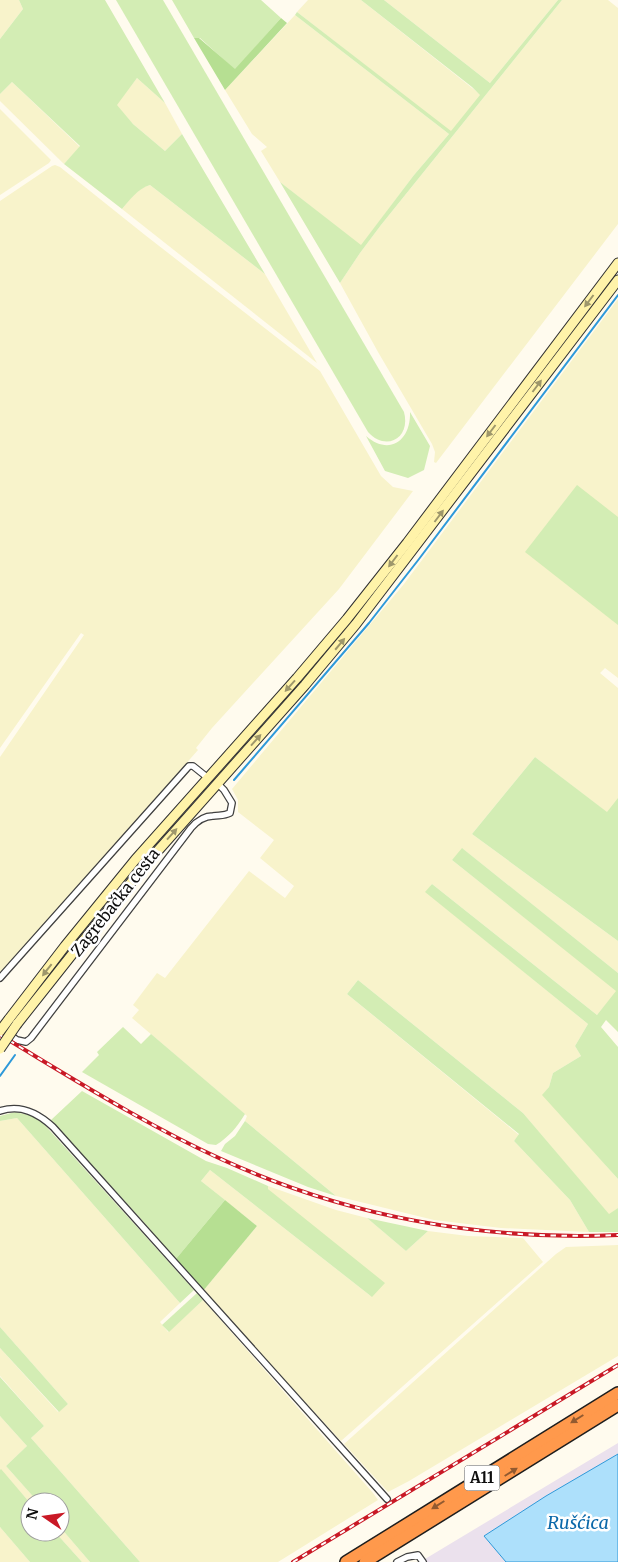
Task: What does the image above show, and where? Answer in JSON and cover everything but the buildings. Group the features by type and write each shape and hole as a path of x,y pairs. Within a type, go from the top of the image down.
{"highway":[{"name":"A11","path":"346,1562 618,1393"},
{"name":"A11","path":"366,1562 618,1405"}],"main road":[{"name":"Zagrebačka cesta","path":"0,1030 111,889 313,659 382,575 618,262"},
{"name":"Zagrebačka cesta","path":"0,1048 124,890 368,610 618,280"}],"street":[{"name":"Zagrebačka cesta","path":"0,978 189,766 194,766 208,778"},
{"name":"Zagrebačka cesta","path":"0,1030 20,1041 26,1042 31,1038 191,828 199,820 206,817 225,815 231,810 232,803 229,796 217,783"},
{"path":"0,1111 14,1108 26,1110 42,1117 53,1127 387,1499"},
{"path":"397,1562 407,1557 418,1555 423,1562"}],"shaded area":[{"path":"0,0 19,0 23,9 0,39"},
{"path":"308,0 361,0 481,95 451,132 297,12"},
{"path":"384,0 558,0 490,83"},
{"path":"562,0 608,0 618,8 618,224 436,463 434,462 435,452 432,444 340,283 381,225"},
{"path":"295,15 449,134 414,175 361,246 280,182 261,151 267,147 252,134 225,90"},
{"path":"137,78 165,103 182,134 165,151 133,124 116,105"},
{"path":"12,82 80,147 64,164 0,101 0,94"},
{"path":"0,109 51,160 0,195"},
{"path":"55,165 320,371 381,476 393,487 413,491 339,589 212,728 196,748 198,750 0,975 0,757 84,635 81,633 0,748 0,201"},
{"path":"150,185 265,274 317,363 122,209 134,194"},
{"path":"618,299 618,678 605,668 600,673 618,688 618,821 535,757 472,834 618,941 618,973 463,849 452,860 617,991 597,1015 432,884 426,892 588,1024 575,1046 581,1056 553,1073 549,1087 543,1095 618,1179 618,1208 609,1215 523,1113 358,980 347,994 519,1135 514,1141 570,1200 589,1232 501,1228 434,1220 336,1196 245,1121 247,1116 132,1018 139,1010 133,1005 157,973 165,978 249,871 285,898 294,886 260,858 274,840 238,812 238,800 232,789 404,584"},
{"path":"17,1118 180,1303 160,1322 168,1332 203,1300 378,1500 278,1562 140,1562 31,1438 44,1426 0,1376 0,1348 58,1412 68,1404 0,1327 0,1121"},
{"path":"210,1170 372,1297 268,1189 268,1186 336,1210 367,1218 406,1251 428,1231 468,1236 523,1238 543,1262 341,1441 203,1291 257,1226 201,1181"},
{"path":"618,1245 618,1356 388,1492 344,1444 556,1254 566,1247"},
{"path":"0,1416 27,1446 6,1466 29,1492 20,1492 0,1470"},
{"name":"Rušćica","path":"618,1443 618,1562 419,1562 425,1559"},
{"path":"0,1527 30,1562 0,1562"},
{"path":"70,1539 90,1562 82,1562 64,1542 70,1542"}],"green space":[{"path":"19,0 105,0 165,103 137,78 117,105 133,124 165,151 182,134 265,274 150,185 138,192 122,209 64,164 80,146 12,82 0,94 0,39 23,9"},
{"path":"116,0 163,0 404,412 404,429 395,439 382,441 368,432"},
{"path":"172,0 261,0 281,18 235,70 200,38 194,38"},
{"path":"361,0 384,0 490,83 558,0 562,0 381,225 340,283 280,182 361,245 414,175 449,134 295,15 297,12 451,131 480,95"},
{"path":"281,18 287,23 225,90 194,38 199,38 235,69"},
{"path":"410,412 430,446 424,470 408,478 385,471 366,436 383,445 397,442 403,438 407,431"},
{"path":"577,485 618,517 618,625 525,552"},
{"path":"535,757 607,812 618,798 618,941 472,834"},
{"path":"462,848 618,973 618,1032 606,1020 601,1027 618,1047 618,1179 542,1095 549,1087 553,1073 581,1056 575,1046 588,1024 425,892 432,884 597,1015 616,991 452,860"},
{"path":"358,980 523,1113 609,1214 618,1208 618,1232 589,1232 570,1200 514,1141 519,1134 347,994"},
{"path":"123,1027 141,1044 151,1034 245,1114 229,1135 216,1145 208,1144 82,1072 99,1055 97,1052"},
{"path":"82,1091 206,1161 268,1186 268,1189 385,1283 372,1297 210,1170 201,1181 225,1200 175,1260 152,1234 150,1229 51,1120"},
{"path":"15,1112 33,1116 42,1122 194,1290 180,1303 17,1118 0,1121 0,1116"},
{"path":"245,1121 336,1196 308,1187 221,1151 225,1144 235,1136"},
{"path":"225,1200 257,1226 203,1291 175,1260"},
{"path":"367,1218 428,1231 406,1251"},
{"path":"197,1293 203,1300 169,1332 162,1325"},
{"path":"0,1327 68,1404 59,1412 0,1348"},
{"path":"0,1377 44,1426 31,1438 140,1562 90,1562 70,1539 70,1492 29,1492 6,1466 27,1446 0,1416"},
{"path":"0,1470 21,1492 20,1542 64,1542 82,1562 30,1562 0,1527"}],"water":[{"name":"Rušćica","path":"618,1454 618,1562 506,1562 484,1536 546,1496"}],"waterway":[{"path":"234,780 369,623 618,295"},
{"path":"0,1076 15,1055"}],"railway":[{"path":"0,1035 164,1131 221,1159 268,1179 316,1196 365,1210 465,1229 516,1234 618,1235"},
{"path":"293,1562 618,1365"}]}
